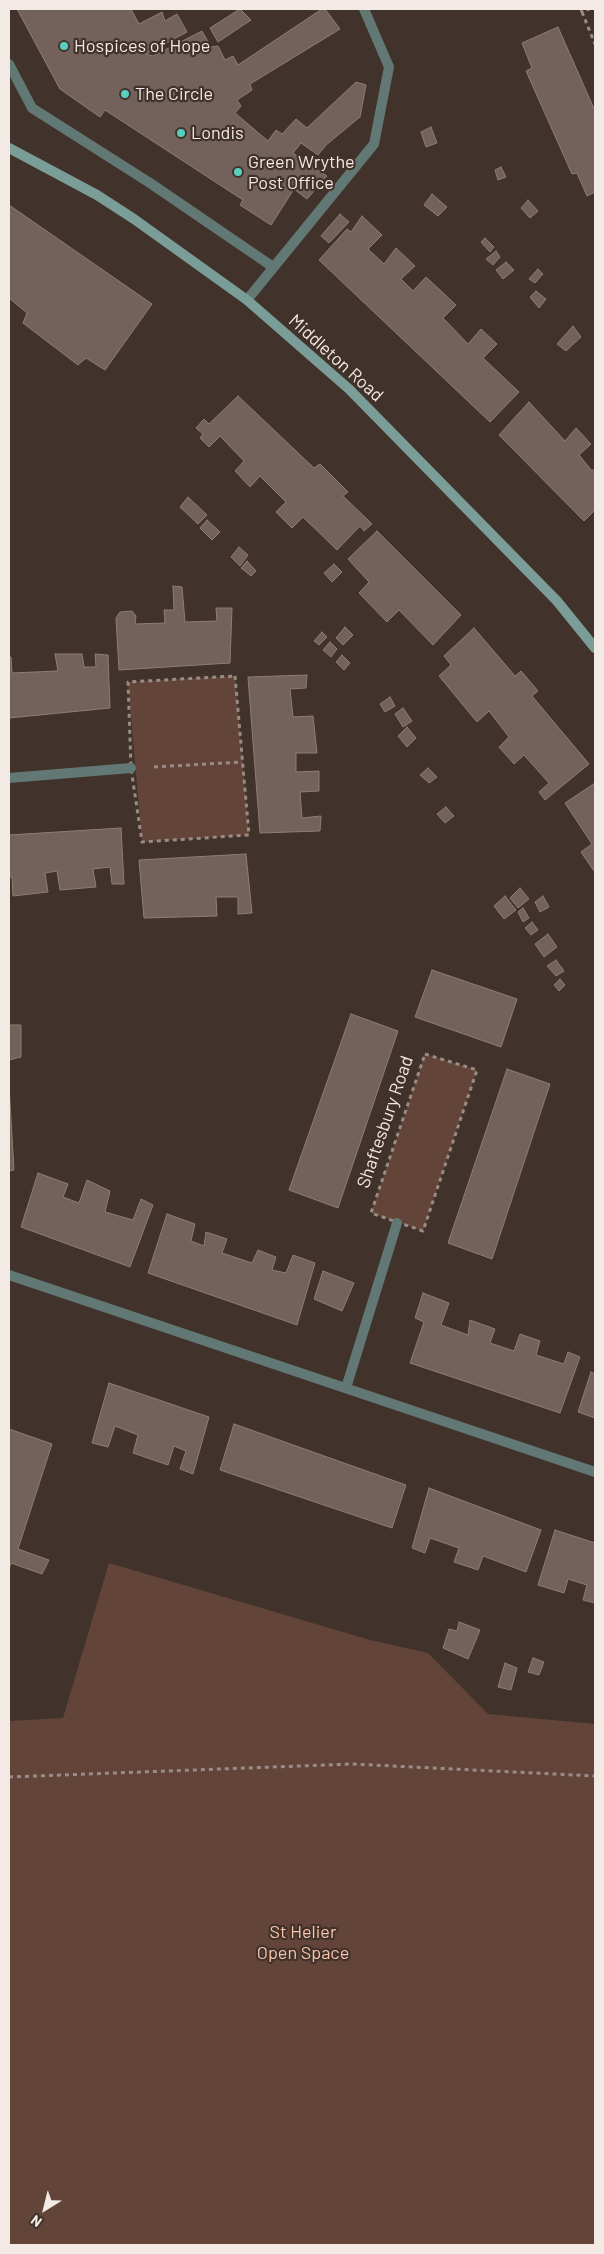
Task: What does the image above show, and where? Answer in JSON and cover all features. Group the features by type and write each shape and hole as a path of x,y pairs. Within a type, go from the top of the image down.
{"street":[{"path":"247,300 374,144 389,67 364,9"},
{"path":"9,64 32,108 150,183 273,267"},
{"name":"Middleton Road","path":"9,148 105,200 247,300 349,388 557,601 595,648"},
{"path":"9,778 136,768"},
{"path":"346,1388 397,1223"},
{"path":"9,1275 595,1472"}],"path":[{"path":"589,9 582,10 595,44"},
{"path":"235,676 249,835 142,842 136,768 128,682 235,676"},
{"path":"150,767 242,762"},
{"name":"Shaftesbury Road","path":"425,1054 477,1070 423,1231 397,1223 371,1213 425,1054"},
{"path":"9,1778 352,1764 595,1776"}],"green space":[{"path":"235,676 249,835 142,842 128,682"},
{"path":"425,1054 477,1070 423,1231 371,1213"},
{"name":"St Helier Open Space","path":"109,1563 370,1640 428,1653 488,1714 595,1724 595,2245 9,2245 9,1721 63,1718"}],"building":[{"path":"17,9 131,9 139,24 162,12 165,21 177,14 187,32 146,54 153,56 202,31 211,47 218,46 225,60 233,56 238,65 322,9 325,9 340,29 250,84 252,90 237,100 241,106 235,113 268,141 276,130 282,134 296,119 307,128 356,82 366,85 360,117 326,145 318,155 301,143 293,153 327,176 307,199 294,189 271,225 240,205 243,200 105,110 100,117 60,89"},
{"path":"240,9 251,20 218,42 210,28"},
{"path":"558,27 595,111 595,192 587,196 577,173 572,174 526,71 532,68 522,43"},
{"path":"431,127 437,143 426,147 421,132"},
{"path":"501,167 506,177 498,180 495,170"},
{"path":"432,194 447,207 438,216 424,205"},
{"path":"528,200 538,211 530,218 521,208"},
{"path":"9,205 152,304 105,370 86,358 78,365 23,323 27,313 9,298"},
{"path":"340,214 349,222 329,243 321,236"},
{"path":"362,216 382,235 368,249 384,264 396,248 415,266 401,279 413,291 426,277 456,305 443,318 468,344 481,329 497,344 483,358 519,392 490,422 319,260 347,229 351,232"},
{"path":"485,238 494,247 490,252 481,242"},
{"path":"496,251 500,257 493,265 486,259"},
{"path":"506,262 514,270 503,279 496,270"},
{"path":"538,269 543,274 535,283 529,279"},
{"path":"536,291 546,299 539,308 530,297"},
{"path":"573,326 581,337 566,351 557,344"},
{"path":"238,396 314,468 320,464 348,492 343,496 372,524 364,531 360,526 337,550 303,517 292,528 276,512 286,502 260,476 250,487 235,471 244,461 220,436 209,447 200,438 203,434 196,428 204,419 209,424"},
{"path":"529,402 565,441 576,428 591,444 579,455 592,471 595,468 595,510 584,521 499,435"},
{"path":"188,497 207,515 198,524 180,507"},
{"path":"207,520 220,532 212,540 200,528"},
{"path":"377,531 461,615 433,645 399,610 387,622 359,593 369,582 348,559"},
{"path":"239,547 248,555 240,566 231,557"},
{"path":"247,561 256,571 251,576 241,568"},
{"path":"334,564 342,572 332,582 324,573"},
{"path":"173,586 182,587 185,622 217,621 216,608 232,608 230,663 119,670 116,618 120,612 132,611 136,616 135,624 165,623 164,610 174,610"},
{"path":"345,627 353,635 343,645 336,638"},
{"path":"474,628 515,676 521,671 538,691 532,696 589,764 545,800 539,792 549,783 524,755 514,764 499,747 509,737 489,711 477,722 439,676 451,665 444,656"},
{"path":"322,632 327,637 319,645 314,641"},
{"path":"330,642 337,649 331,657 323,650"},
{"path":"55,654 82,654 84,667 96,667 95,654 108,655 110,708 9,718 9,657 11,657 12,673 58,671"},
{"path":"342,655 350,663 344,670 336,662"},
{"path":"307,675 306,688 290,689 293,717 313,716 317,753 296,753 296,772 319,771 319,791 300,792 302,818 321,816 320,831 260,833 248,677"},
{"path":"390,697 395,706 385,712 380,704"},
{"path":"403,708 412,721 403,727 395,714"},
{"path":"407,727 416,738 407,747 398,736"},
{"path":"428,768 437,777 429,783 420,775"},
{"path":"595,783 594,871 581,852 592,844 565,803"},
{"path":"446,807 454,816 445,823 437,814"},
{"path":"121,828 124,884 112,884 110,867 93,869 96,887 60,890 57,871 45,873 48,892 13,896 12,877 9,877 9,835"},
{"path":"246,854 252,913 238,914 238,897 216,897 217,916 144,918 139,860"},
{"path":"520,888 529,899 518,908 510,898"},
{"path":"505,896 516,910 504,919 494,906"},
{"path":"543,896 549,907 540,912 535,902"},
{"path":"523,908 529,918 523,922 518,912"},
{"path":"532,922 538,930 531,935 525,928"},
{"path":"548,934 557,947 544,957 535,944"},
{"path":"556,960 564,971 556,976 547,966"},
{"path":"432,970 517,999 501,1047 415,1017"},
{"path":"560,979 565,985 559,991 554,985"},
{"path":"351,1014 398,1031 338,1208 289,1190"},
{"path":"9,1025 21,1025 21,1057 9,1060"},
{"path":"507,1069 550,1084 492,1259 448,1243"},
{"path":"9,1085 14,1170 9,1171"},
{"path":"38,1173 68,1184 63,1197 79,1203 87,1180 110,1191 105,1212 133,1220 141,1199 153,1205 130,1267 21,1227"},
{"path":"167,1214 195,1224 191,1241 204,1246 206,1232 227,1239 222,1253 252,1263 258,1250 276,1257 272,1270 286,1273 293,1255 315,1263 297,1325 148,1273"},
{"path":"323,1271 354,1283 342,1311 314,1299"},
{"path":"423,1293 449,1303 441,1325 468,1335 470,1320 495,1329 490,1343 514,1351 520,1334 540,1341 536,1355 564,1364 568,1352 580,1357 560,1413 410,1363 424,1322 415,1318"},
{"path":"591,1372 595,1374 595,1418 578,1412"},
{"path":"109,1383 209,1417 193,1474 180,1469 186,1451 174,1446 168,1465 133,1453 138,1435 115,1426 108,1447 92,1443"},
{"path":"234,1424 406,1485 392,1528 220,1470"},
{"path":"9,1429 52,1444 18,1549 49,1560 42,1574 11,1563 9,1569"},
{"path":"429,1488 541,1530 526,1572 483,1556 478,1570 454,1562 459,1548 430,1538 425,1553 412,1548"},
{"path":"555,1530 595,1543 595,1603 583,1600 587,1585 568,1579 564,1593 538,1585"},
{"path":"459,1622 480,1630 468,1659 443,1648 449,1629 457,1631"},
{"path":"533,1658 544,1662 539,1675 528,1672"},
{"path":"505,1663 517,1668 511,1690 498,1687"}],"place":[{"name":"Hospices of Hope","path":"64,46"},
{"name":"The Circle","path":"125,94"},
{"name":"Londis","path":"181,133"},
{"name":"Green Wrythe Post Office","path":"238,172"}]}
